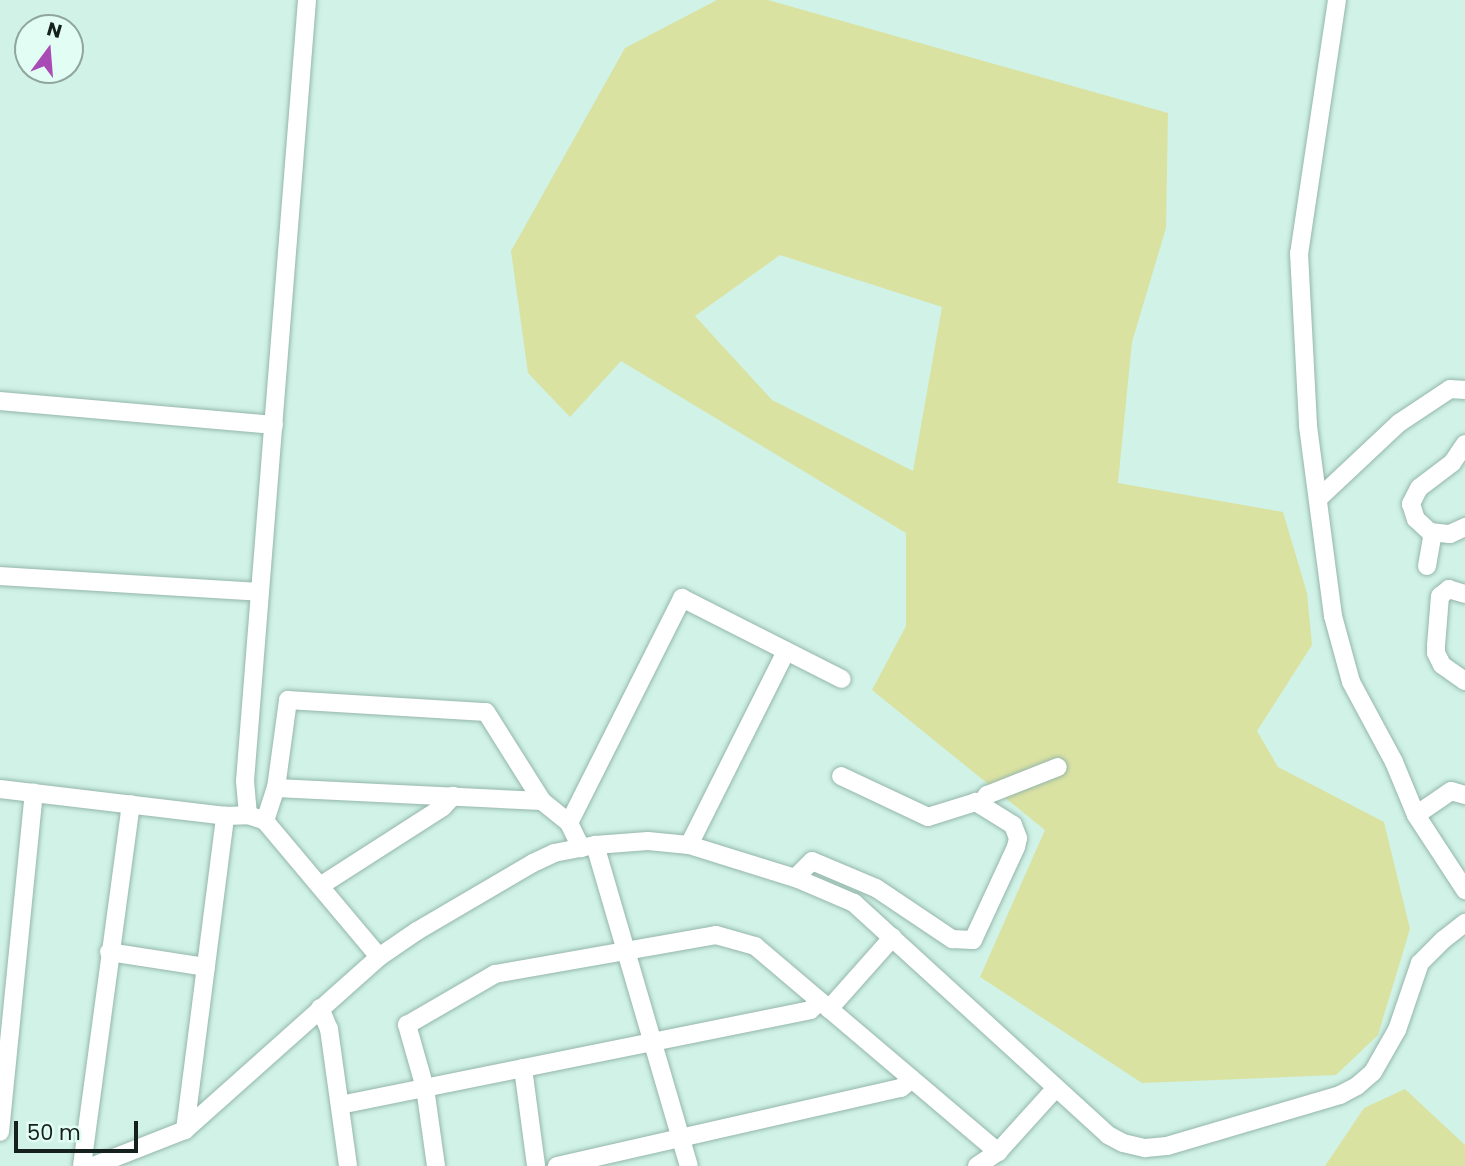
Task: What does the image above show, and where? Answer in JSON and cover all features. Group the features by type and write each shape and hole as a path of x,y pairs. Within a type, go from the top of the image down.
{"street":[{"path":"307,0 245,781 257,818 320,886 379,957"},
{"path":"1337,0 1298,253 1303,359 1333,616 1342,660 1351,682 1394,762 1416,815 1465,890"},
{"path":"1318,499 1399,423 1450,390 1465,390"},
{"path":"0,401 274,425"},
{"path":"1465,444 1452,463 1419,488 1412,504 1416,519 1433,533 1450,534 1465,527"},
{"path":"1427,566 1433,533"},
{"path":"0,576 259,592"},
{"path":"1465,594 1449,589 1440,596 1436,646 1443,665 1465,681"},
{"path":"569,822 682,598 842,679"},
{"path":"689,845 786,651"},
{"path":"257,818 276,788 288,700 486,712 542,800 569,822 588,846 626,950 689,1166"},
{"path":"981,805 987,795 1058,767"},
{"path":"795,878 812,861 876,888 952,939 973,940 1018,838 1007,819 976,803 928,817 841,776"},
{"path":"276,788 542,800"},
{"path":"0,789 257,818"},
{"path":"1416,815 1451,791 1465,795"},
{"path":"0,1132 34,793"},
{"path":"320,886 443,807 453,796"},
{"path":"82,1166 131,804"},
{"path":"185,1130 225,816"},
{"path":"93,1166 185,1130 379,957 533,863 554,853 588,846 648,841 689,845 795,878 854,903 1108,1135 1123,1143 1145,1148 1167,1146 1340,1095 1357,1086 1373,1072 1397,1030 1420,963 1428,953 1465,923"},
{"path":"436,1166 425,1088 407,1025 495,974 716,935 755,946 998,1152"},
{"path":"340,1105 810,1010 825,1005 893,937"},
{"path":"109,952 206,967"},
{"path":"320,1008 329,1029 348,1166"},
{"path":"523,1068 536,1166"},
{"path":"557,1166 901,1088 912,1079"},
{"path":"977,1166 998,1152 1055,1089"}],"green space":[{"path":"717,0 768,0 1168,113 1166,228 1132,342 1118,483 1283,512 1307,593 1312,645 1257,731 1278,767 1384,822 1410,929 1378,1035 1336,1075 1142,1083 980,977 1045,830 872,690 906,626 906,533 621,361 570,417 528,373 511,251 625,48","holes":["780,255 942,307 913,471 772,400 695,316"]},
{"path":"1405,1089 1465,1145 1465,1166 1325,1166 1364,1108"}]}
